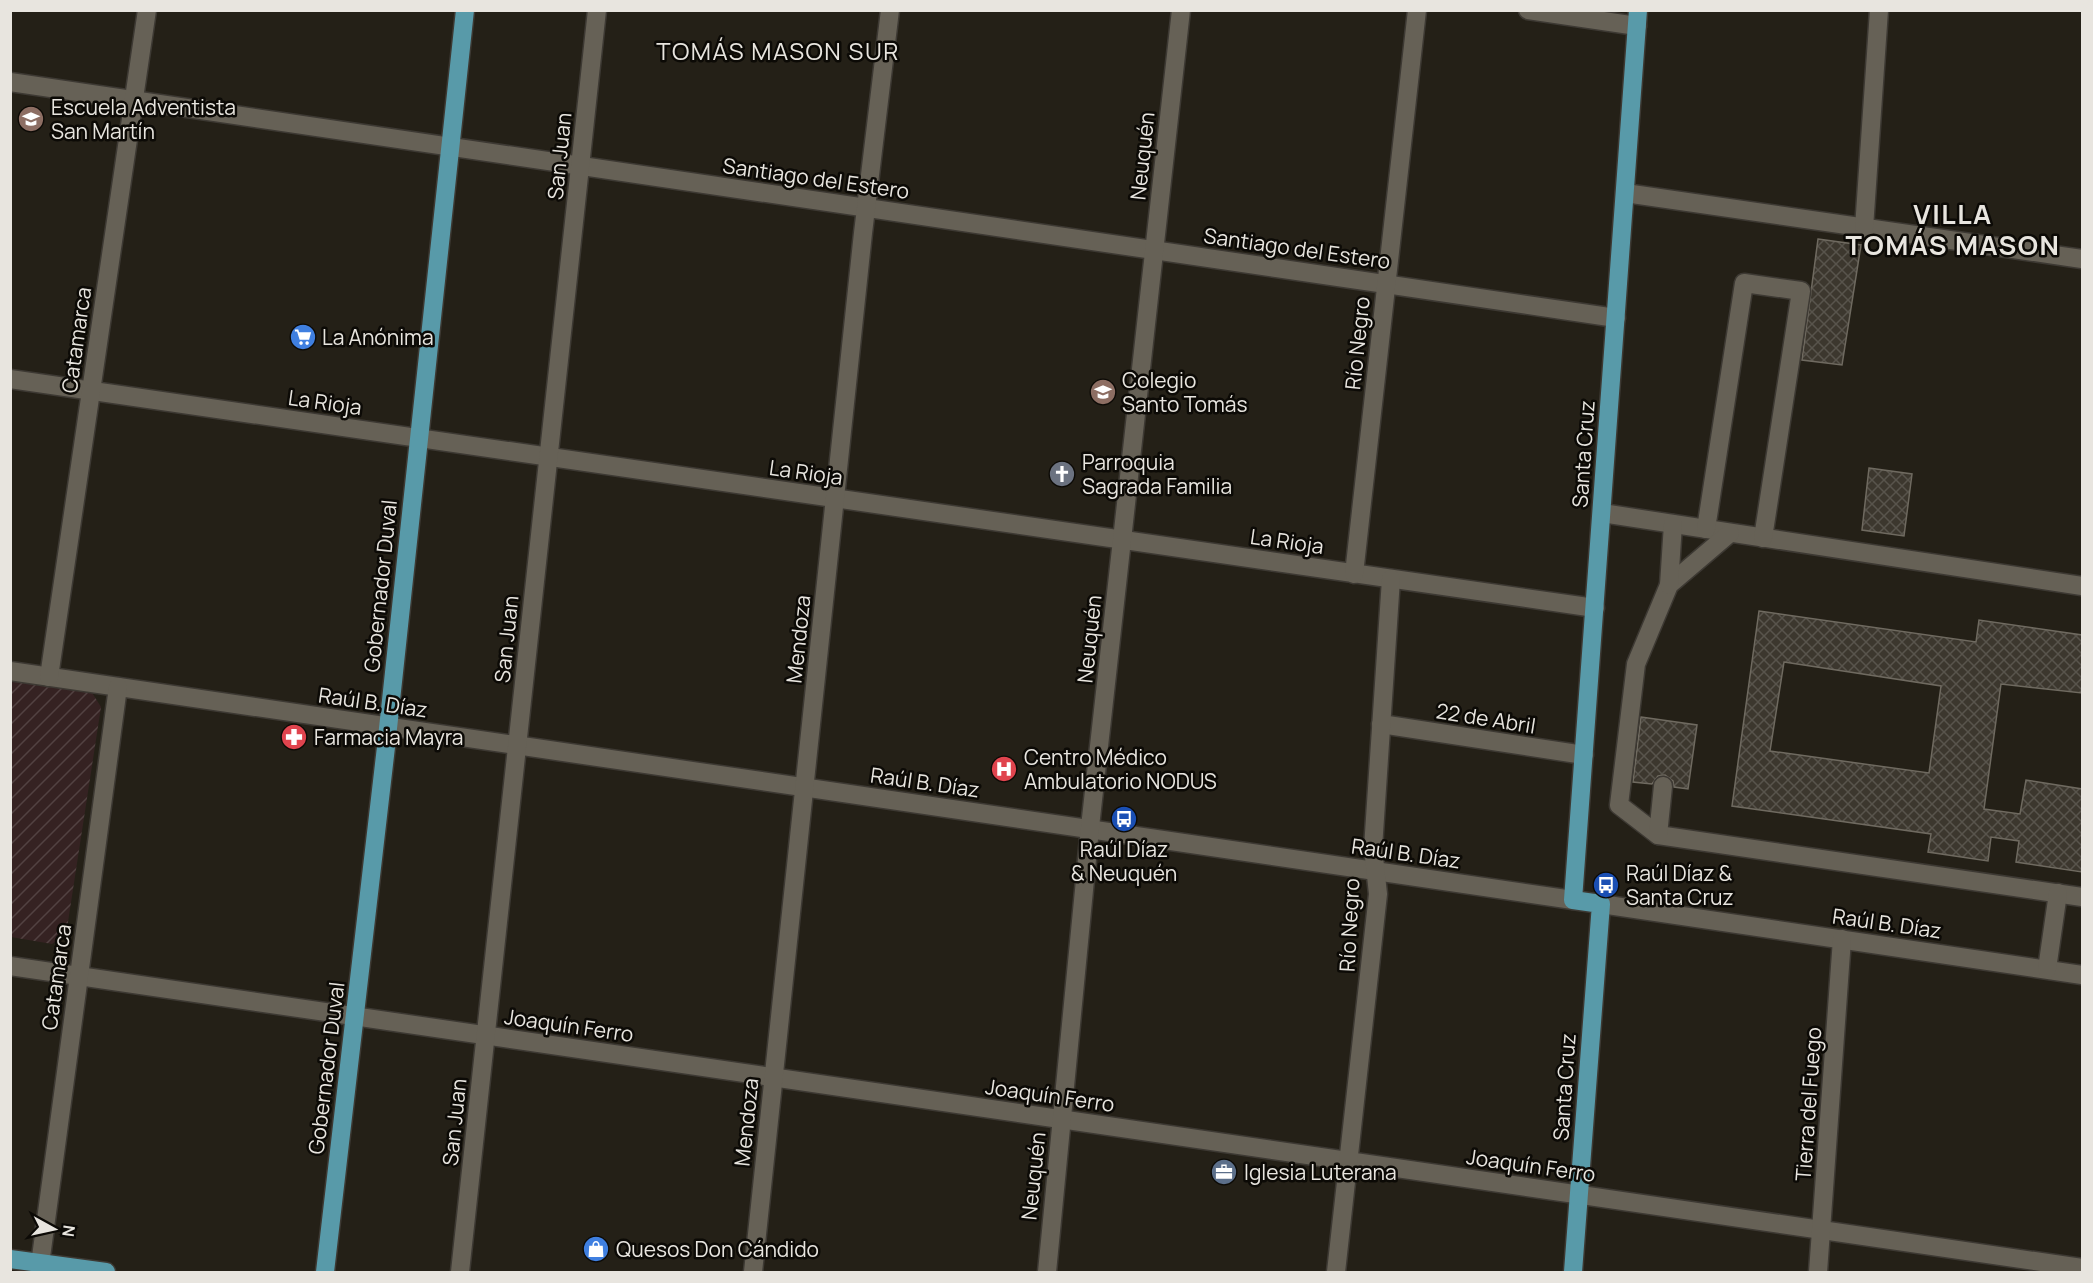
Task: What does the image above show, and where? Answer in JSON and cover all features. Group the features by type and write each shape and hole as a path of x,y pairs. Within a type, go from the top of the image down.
{"main road":[{"name":"Gobernador Duval","path":"325,1272 388,726 465,10"},
{"name":"Santa Cruz","path":"1573,900 1638,18"},
{"name":"Raúl B. Díaz","path":"1573,900 1601,904"},
{"name":"Santa Cruz","path":"1573,1272 1601,904"},
{"path":"10,1258 40,1268 106,1272"}],"street":[{"name":"Catamarca","path":"49,677 147,10"},
{"name":"San Juan","path":"460,1272 597,10"},
{"name":"Mendoza","path":"753,1272 835,499 890,10"},
{"name":"Neuquén","path":"1047,1272 1090,829 1181,10"},
{"name":"Río Negro","path":"1354,574 1417,10"},
{"path":"1528,10 1638,18"},
{"path":"1864,228 1879,10"},
{"name":"Santiago del Estero","path":"10,82 1616,318"},
{"path":"1625,193 2082,260"},
{"path":"1706,529 1744,283 1800,291 1763,538"},
{"name":"La Rioja","path":"10,379 1595,608"},
{"path":"1602,513 2082,586"},
{"path":"1673,524 1670,585 1636,664 1619,805 1658,835 2082,897"},
{"path":"1670,585 1730,533"},
{"name":"Río Negro","path":"1336,1272 1378,894 1373,848 1391,579"},
{"name":"Raúl B. Díaz","path":"10,671 1573,900"},
{"name":"Catamarca","path":"40,1268 118,687"},
{"name":"22 de Abril","path":"1381,724 1584,755"},
{"path":"1658,835 1663,786"},
{"path":"2047,969 2058,893"},
{"name":"Raúl B. Díaz","path":"1601,904 2082,975"},
{"name":"Tierra del Fuego","path":"1818,1272 1842,939"},
{"name":"Joaquín Ferro","path":"10,966 2082,1268"}],"shaded area":[{"path":"10,680 91,691 101,707 66,935 52,944 11,937"}],"building":[{"path":"1818,239 1861,245 1842,365 1802,360"},
{"path":"1869,468 1912,474 1904,536 1862,530"},
{"path":"1759,611 1976,642 1979,620 2082,635 2082,693 2001,684 1984,809 2020,814 2026,780 2082,789 2082,872 2016,862 2019,841 1991,837 1988,861 1928,852 1931,834 1732,806","holes":["1784,662 1941,686 1929,773 1770,751"]},
{"path":"1641,717 1697,725 1688,789 1674,787 1673,781 1665,775 1658,776 1652,784 1633,782"}],"place":[{"name":"Escuela Adventista San Martín","path":"31,119"},
{"name":"La Anónima","path":"303,337"},
{"name":"Colegio Santo Tomás","path":"1103,392"},
{"name":"Parroquia Sagrada Familia","path":"1062,474"},
{"name":"Farmacia Mayra","path":"294,737"},
{"name":"Centro Médico Ambulatorio NODUS","path":"1004,769"},
{"name":"Raúl Díaz & Neuquén","path":"1124,819"},
{"name":"Raúl Díaz & Santa Cruz","path":"1606,885"},
{"name":"Iglesia Luterana","path":"1224,1172"},
{"name":"Quesos Don Cándido","path":"596,1249"}],"district":[{"name":"TOMÁS MASON SUR","path":"778,50"},
{"name":"VILLA TOMÁS MASON","path":"1953,228"}]}
